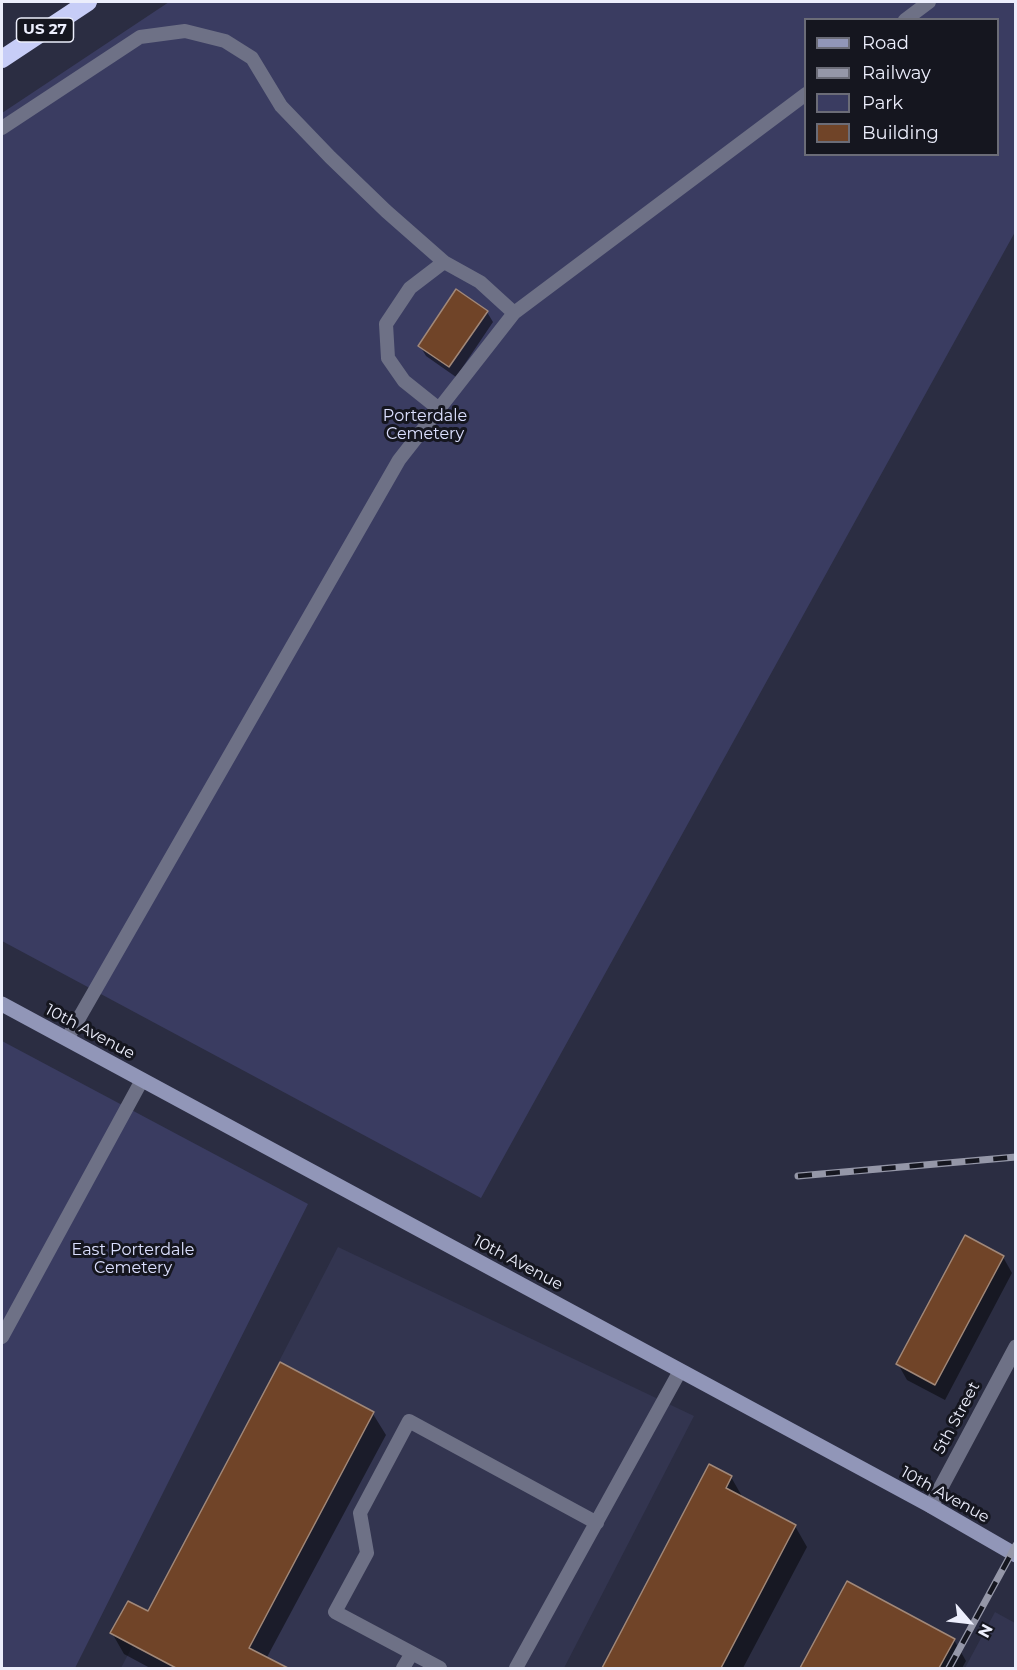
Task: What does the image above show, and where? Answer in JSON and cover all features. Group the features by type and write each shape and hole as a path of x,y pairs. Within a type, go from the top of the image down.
{"highway":[{"name":"US 27","path":"2,58 88,2"}],"main road":[{"name":"10th Avenue","path":"2,1004 931,1506 1016,1555"}],"street":[{"name":"5th Street","path":"931,1506 1016,1347"}],"lane":[{"path":"908,18 929,2"},
{"path":"2,128 140,37 185,31 225,41 252,58 281,106 386,211 444,262 480,282 514,313"},
{"path":"66,1039 399,460 438,409 514,313 804,96"},
{"path":"438,409 404,381 388,358 386,324 410,288 444,262"},
{"path":"2,1337 142,1080"},
{"path":"516,1668 680,1371"},
{"path":"440,1668 334,1612 367,1553 360,1513 409,1421 597,1523"},
{"path":"403,1668 412,1653"}],"shaded area":[{"path":"338,1247 694,1416 564,1668 121,1668"},
{"path":"995,1612 1015,1623 1015,1668 965,1668"}],"green space":[{"name":"Porterdale Cemetery","path":"169,2 1015,2 1015,232 481,1198 2,941 2,113"},
{"name":"East Porterdale Cemetery","path":"2,1041 308,1204 75,1668 2,1668"}],"building":[{"path":"456,289 488,311 449,367 418,346"},
{"path":"965,1235 1004,1256 935,1385 896,1364"},
{"path":"280,1362 374,1412 249,1648 288,1668 176,1668 110,1633 128,1601 148,1611"},
{"path":"709,1464 732,1476 726,1488 796,1525 721,1668 602,1668"},
{"path":"847,1581 955,1639 939,1668 800,1668"}],"railway":[{"path":"798,1176 1016,1157"},
{"path":"949,1668 1016,1545"}]}
